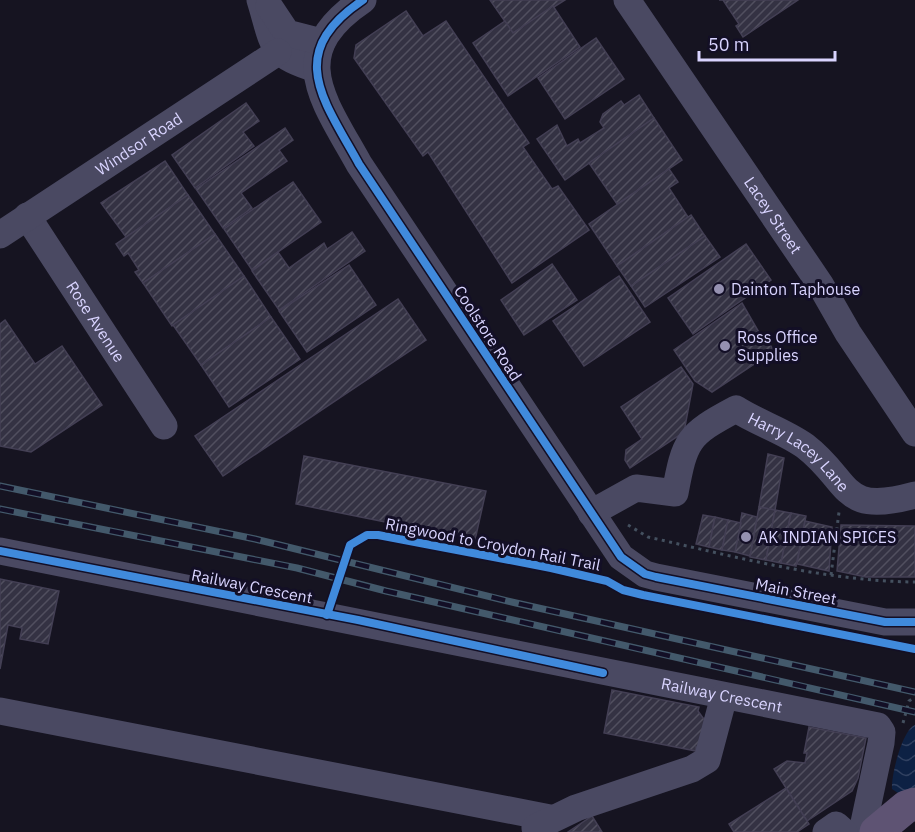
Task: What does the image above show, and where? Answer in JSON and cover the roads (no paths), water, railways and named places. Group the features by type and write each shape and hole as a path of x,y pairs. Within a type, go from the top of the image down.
{"main road":[{"path":"876,832 906,807 915,804"},
{"path":"898,832 915,827"}],"street":[{"path":"260,0 278,52 289,61 316,69 322,42 333,24 363,0"},
{"path":"265,0 287,33 322,42"},
{"name":"Lacey Street","path":"627,0 820,284 848,333 915,433"},
{"name":"Windsor Road","path":"0,235 278,52"},
{"name":"Coolstore Road","path":"316,69 318,86 325,104 359,164 615,548 632,566 645,574 672,580"},
{"name":"Rose Avenue","path":"27,216 164,426"},
{"name":"Harry Lacey Lane","path":"591,513 636,488 675,493 683,452 699,430 736,409 806,447 852,497 875,502 915,495"},
{"name":"Railway Crescent","path":"0,551 358,620 603,673 878,726 882,732 881,743 862,832"},
{"name":"Main Street","path":"672,580 885,622 915,622"},
{"path":"0,711 540,825 692,769 706,760 724,696"},
{"path":"826,832 836,825 844,832"}],"water":[{"path":"915,725 915,788 898,793 892,789 895,764 906,735"}],"railway":[{"path":"0,486 255,539 516,603 915,692"},
{"path":"0,509 297,568 386,591 915,712"}],"place":[{"name":"Dainton Taphouse","path":"719,289"},
{"name":"Ross Office Supplies","path":"725,346"},
{"name":"AK INDIAN SPICES","path":"746,537"}]}
